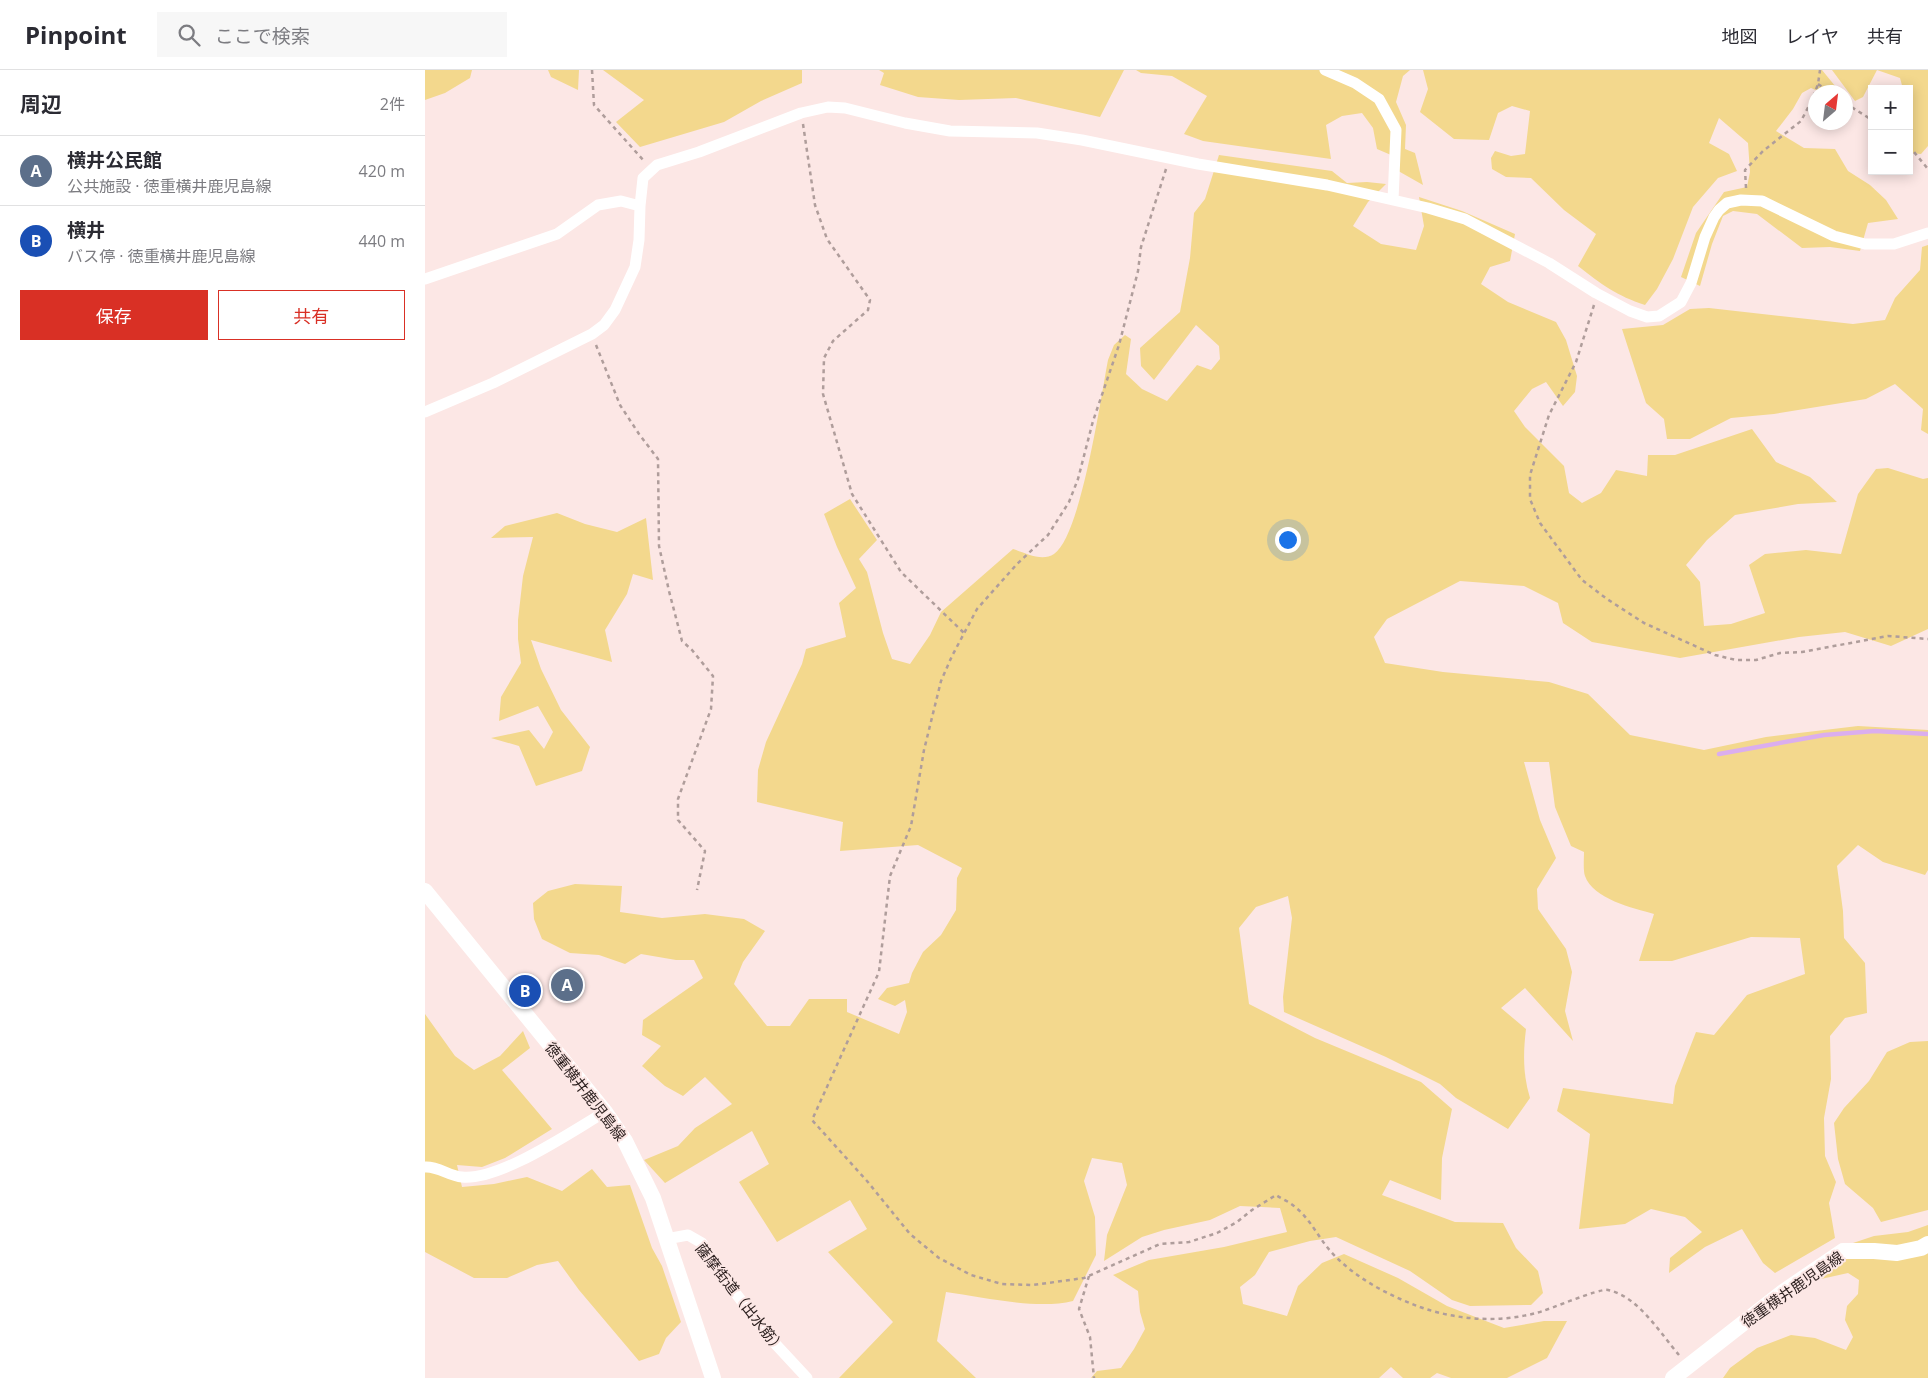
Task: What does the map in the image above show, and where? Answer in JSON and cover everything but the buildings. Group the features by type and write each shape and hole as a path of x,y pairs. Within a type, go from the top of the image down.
{"main road":[{"name":"徳重横井鹿児島線","path":"425,891 605,1112 625,1141 653,1198 713,1378"},
{"name":"徳重横井鹿児島線","path":"1673,1378 1783,1292 1843,1251 1897,1253 1921,1248 1928,1244"}],"street":[{"path":"1325,70 1355,83 1379,99 1397,130 1393,200"},
{"path":"425,412 493,383 592,334 604,325 615,310 635,267 639,240 643,178 657,165 699,152 801,113 828,107 845,108 905,124 950,131 1037,133 1198,164 1327,185 1393,200 1465,219 1549,262 1597,294 1630,311 1647,317 1659,316 1681,302 1691,283 1705,237 1719,210 1727,203 1746,200 1762,201 1834,236 1865,244 1894,244 1928,233"},
{"path":"425,280 557,234 598,205 621,201 640,206"},
{"path":"425,1167 431,1167 462,1177 492,1173 533,1154 605,1112"},
{"name":"薩摩街道（出水筋）","path":"666,1239 688,1235 702,1243 768,1336 807,1378"}],"path":[{"path":"592,70 594,106 652,170"},
{"path":"1746,200 1745,170 1763,151 1801,121 1818,84 1820,70"},
{"path":"1853,108 1868,117"},
{"path":"801,113 815,206 827,239 870,300 868,310 833,341 825,358 823,394 852,494 901,572 965,633"},
{"path":"1913,151 1928,168"},
{"path":"1166,169 1141,247 1138,271 1119,345 1093,421 1078,479 1069,502 1048,535 1017,564 977,609 941,681 924,750 911,826 890,876 879,972 812,1120 867,1181 910,1234 939,1258 971,1275 1002,1284 1033,1285 1089,1276 1160,1244 1189,1242 1217,1233 1237,1222 1276,1195 1295,1207 1335,1257 1362,1279 1397,1298 1423,1308 1463,1317 1492,1320 1536,1313 1606,1289 1636,1304 1688,1366"},
{"path":"1597,294 1576,362 1549,415 1530,475 1530,499 1540,523 1582,580 1644,623 1715,655 1736,660 1756,660 1780,653 1802,652 1889,636 1928,639"},
{"path":"592,334 620,405 658,459 659,546 669,590 682,640 713,676 711,709 678,799 678,820 705,851 697,890"},
{"path":"1089,1276 1079,1309 1090,1337 1094,1378"}],"shaded area":[{"path":"425,70 472,70 470,78 445,93 425,100"},
{"path":"548,70 579,70 578,90 551,77"},
{"path":"603,70 802,70 802,83 761,101 724,122 640,147 616,122 644,100"},
{"path":"879,70 1124,70 1100,117 1016,98 959,100 918,97 880,85 884,73"},
{"path":"1136,70 1410,70 1403,76 1396,102 1406,125 1405,149 1415,153 1423,185 1393,168 1391,155 1377,149 1373,128 1362,113 1342,116 1326,125 1331,159 1203,141 1184,134 1207,96 1172,76 1141,73"},
{"path":"1423,70 1822,70 1834,85 1808,85 1808,90 1802,93 1793,109 1776,131 1804,148 1835,149 1848,171 1870,185 1886,200 1898,219 1868,223 1860,251 1830,247 1802,248 1757,214 1733,211 1723,216 1712,244 1700,286 1681,277 1696,233 1724,192 1747,187 1750,172 1748,143 1719,118 1709,143 1729,154 1737,171 1718,178 1693,207 1673,259 1657,289 1645,305 1626,298 1610,289 1578,266 1596,234 1564,210 1531,178 1506,177 1492,169 1491,158 1495,151 1511,156 1525,154 1530,111 1512,106 1498,113 1489,140 1454,139 1420,112 1428,89"},
{"path":"1832,70 1877,70 1863,97 1855,101 1853,98 1853,85 1843,85"},
{"path":"1877,70 1928,70 1928,146 1921,154 1913,153 1913,85 1902,85 1900,78"},
{"path":"1219,155 1332,171 1347,183 1367,182 1386,184 1368,202 1353,226 1381,244 1416,250 1424,226 1419,197 1462,211 1515,234 1510,261 1490,267 1481,284 1508,302 1556,322 1566,340 1577,376 1575,392 1563,406 1546,382 1532,389 1514,411 1525,427 1564,466 1569,493 1582,503 1601,493 1616,470 1647,476 1648,455 1675,455 1752,429 1776,462 1810,477 1837,502 1798,504 1735,515 1707,540 1686,565 1700,582 1704,626 1731,624 1765,613 1749,565 1765,554 1806,550 1841,554 1858,494 1876,469 1888,468 1923,479 1928,478 1928,629 1891,646 1845,632 1799,637 1680,658 1592,642 1563,623 1558,603 1524,586 1460,581 1387,619 1374,637 1385,663 1443,672 1549,682 1588,694 1630,735 1704,750 1766,737 1858,726 1928,730 1928,870 1925,875 1883,862 1858,845 1837,866 1843,911 1844,938 1865,963 1867,1013 1845,1018 1830,1036 1831,1079 1824,1118 1825,1156 1836,1182 1829,1203 1835,1238 1775,1273 1763,1263 1742,1229 1705,1247 1669,1273 1670,1258 1702,1232 1685,1217 1651,1209 1625,1224 1579,1229 1590,1134 1557,1111 1563,1088 1673,1104 1675,1086 1696,1032 1714,1035 1747,995 1805,974 1800,938 1751,937 1672,961 1639,961 1654,914 1635,909 1605,897 1589,884 1584,874 1584,852 1571,846 1555,807 1549,762 1524,762 1540,820 1556,858 1537,889 1538,909 1566,949 1572,972 1565,1011 1573,1041 1525,988 1501,1008 1526,1029 1524,1064 1530,1098 1508,1129 1456,1098 1440,1084 1386,1057 1284,1012 1283,997 1292,918 1288,896 1256,907 1239,928 1249,1004 1315,1038 1421,1082 1452,1109 1442,1158 1441,1200 1390,1180 1382,1195 1455,1222 1503,1223 1516,1248 1538,1271 1543,1293 1531,1305 1470,1306 1452,1300 1410,1271 1336,1237 1310,1241 1269,1252 1255,1275 1240,1287 1243,1304 1287,1316 1298,1286 1322,1263 1344,1254 1398,1278 1447,1306 1504,1328 1544,1321 1567,1321 1547,1358 1507,1378 1451,1378 1437,1373 1430,1378 1403,1378 1391,1367 1379,1378 1091,1378 1097,1371 1121,1368 1145,1329 1140,1312 1138,1291 1113,1275 1149,1260 1224,1247 1287,1232 1280,1208 1240,1206 1210,1220 1142,1237 1104,1261 1107,1235 1127,1185 1122,1163 1092,1158 1084,1181 1095,1217 1096,1255 1073,1301 1043,1304 1027,1303 946,1292 937,1341 976,1378 839,1378 893,1322 828,1252 867,1229 850,1200 777,1242 739,1182 769,1164 752,1131 665,1183 644,1160 678,1146 695,1128 732,1104 705,1077 683,1096 665,1086 642,1066 661,1046 642,1035 643,1020 703,978 694,960 676,960 641,954 625,964 599,955 570,953 542,939 534,919 533,903 548,891 575,884 622,886 620,912 662,918 705,914 744,919 765,931 743,962 734,984 767,1026 790,1026 809,999 847,999 847,1012 899,1034 907,1012 905,1000 895,1006 878,999 887,988 909,983 923,952 941,935 956,910 957,878 962,868 918,845 840,851 843,822 757,802 758,770 766,742 802,664 806,649 846,637 839,603 856,588 824,514 850,499 877,540 859,559 867,572 892,659 910,664 930,635 941,612 1013,549 1039,557 1054,554 1064,542 1081,494 1089,464 1108,360 1114,345 1125,335 1131,339 1126,374 1142,389 1167,401 1197,365 1211,370 1220,359 1219,346 1196,325 1154,380 1141,366 1140,348 1180,312 1190,258 1194,213 1205,199"},
{"path":"1928,245 1928,434 1921,430 1923,409 1895,384 1866,399 1774,414 1731,418 1690,439 1667,439 1664,419 1646,403 1622,329 1663,325 1690,309 1709,308 1853,324 1885,320 1895,298 1920,270 1922,247"},
{"path":"557,513 585,524 617,532 646,518 653,580 633,574 627,594 605,630 612,662 531,640 541,669 561,710 590,747 582,771 536,786 519,746 491,738 529,730 544,749 553,732 538,706 499,721 501,697 521,663 518,620 523,576 533,537 491,538 505,526"},
{"path":"425,1014 455,1056 474,1070 500,1056 523,1031 530,1048 502,1070 552,1129 505,1158 482,1167 457,1165 462,1187 494,1184 527,1177 562,1191 592,1169 607,1187 630,1185 652,1248 662,1266 681,1322 666,1338 659,1354 639,1361 579,1290 558,1261 537,1265 507,1278 474,1278 425,1252"},
{"path":"1928,1041 1928,1210 1881,1222 1873,1208 1845,1184 1838,1159 1834,1123 1844,1108 1869,1081 1887,1052 1910,1042"},
{"path":"1928,1225 1928,1378 1723,1378 1730,1368 1757,1348 1791,1335 1815,1338 1846,1350 1853,1337 1845,1320 1847,1306 1858,1294 1859,1280 1848,1273 1821,1279 1808,1267 1850,1244 1874,1236 1908,1232"}],"waterway":[{"path":"1719,754 1824,735 1875,731 1928,734"}],"place":[{"name":"横井公民館","path":"567,985"},
{"name":"横井","path":"525,991"}]}
